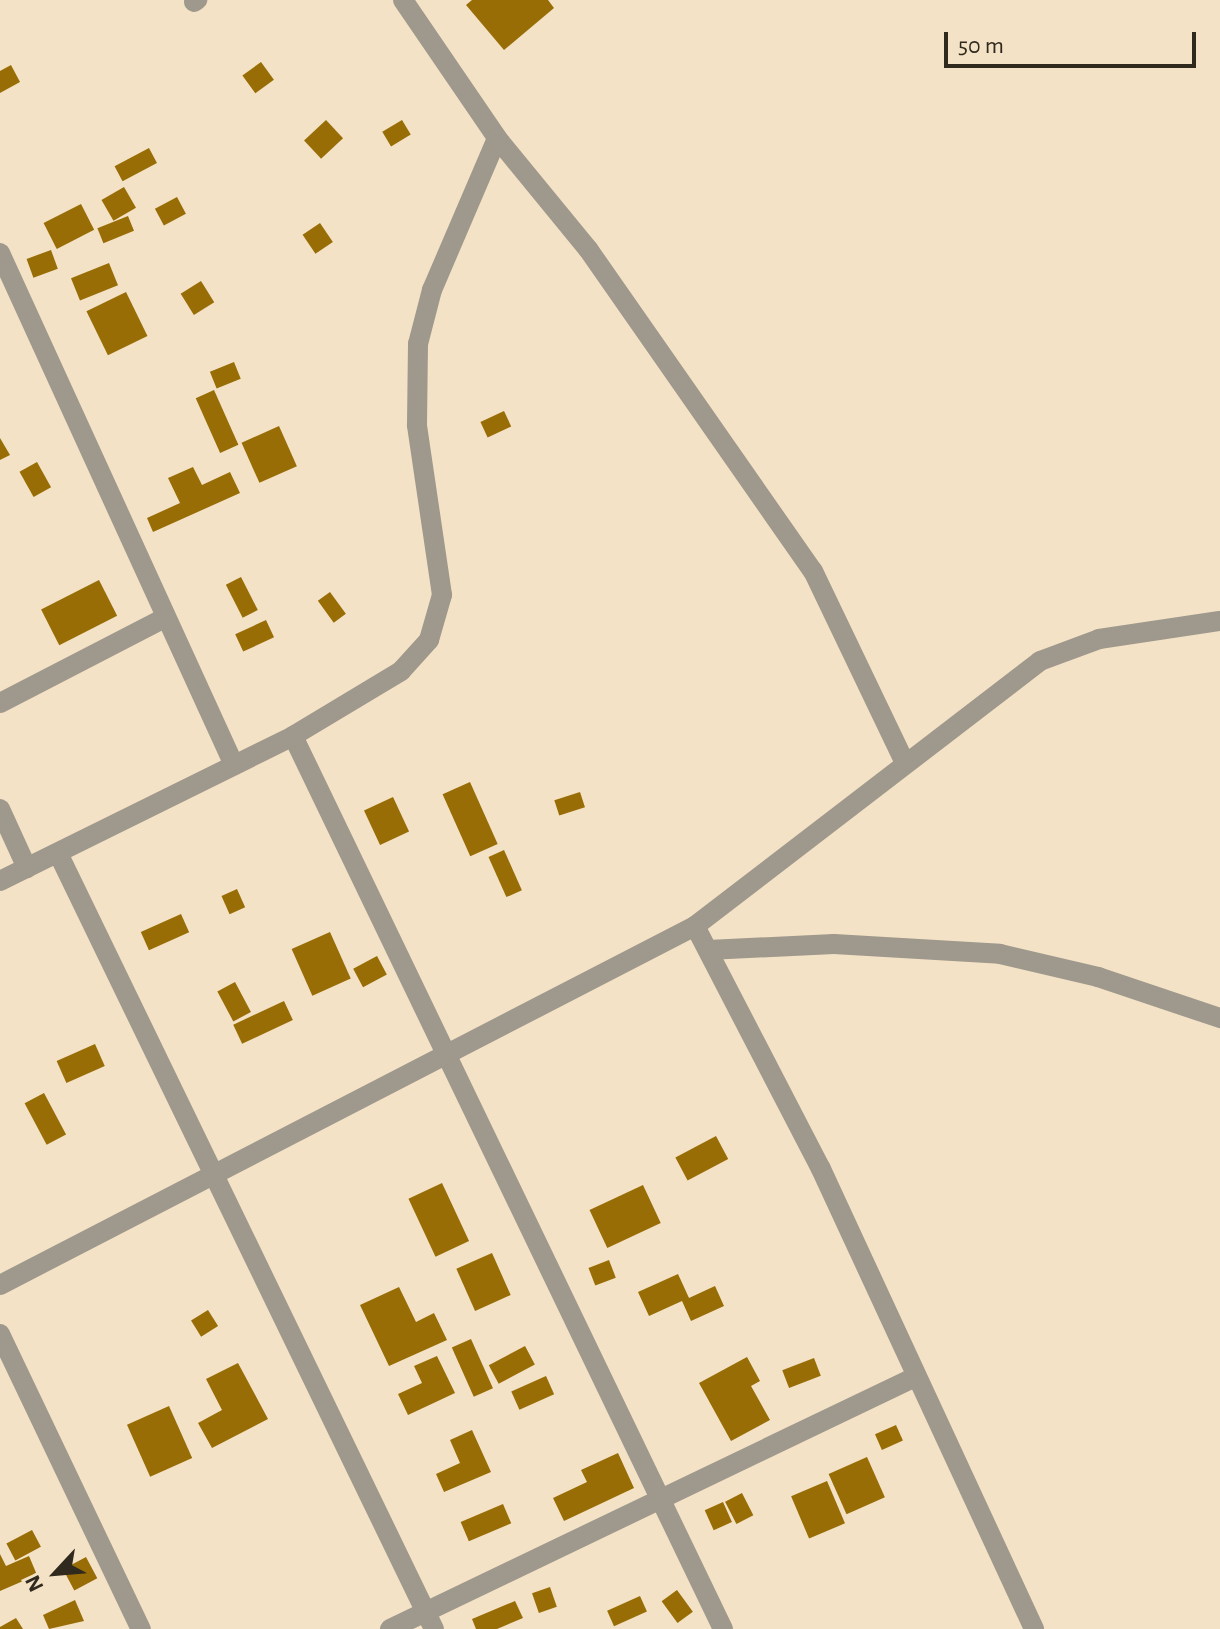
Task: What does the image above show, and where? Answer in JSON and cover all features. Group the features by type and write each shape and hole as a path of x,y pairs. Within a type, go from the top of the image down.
{"street":[{"path":"403,0 497,138 588,249 813,571 905,763"},
{"path":"0,881 293,736 401,671 429,640 442,595 417,425 418,344 432,290 497,138"},
{"path":"0,253 234,765"},
{"path":"0,703 165,618"},
{"path":"0,1285 695,926 1040,661 1099,639 1220,621"},
{"path":"293,736 448,1051 657,1500 723,1629"},
{"path":"0,809 27,868"},
{"path":"58,853 210,1175 430,1621"},
{"path":"695,926 821,1169 1034,1629"},
{"path":"708,950 834,944 1000,954 1098,977 1220,1018"},
{"path":"0,1334 141,1629"},
{"path":"390,1629 430,1621 657,1500 915,1377"}],"building":[{"path":"472,0 548,0 554,8 504,50 466,5"},
{"path":"261,62 274,80 255,93 242,76"},
{"path":"11,65 20,82 0,93 0,71"},
{"path":"326,120 343,138 321,159 304,140"},
{"path":"402,120 411,135 391,146 382,132"},
{"path":"149,148 157,163 123,181 115,166"},
{"path":"124,187 136,208 113,221 101,200"},
{"path":"177,197 186,214 164,226 155,209"},
{"path":"81,204 94,230 57,249 44,223"},
{"path":"128,216 134,231 103,243 97,228"},
{"path":"320,223 333,242 315,254 303,235"},
{"path":"51,250 58,269 33,278 27,259"},
{"path":"109,263 118,285 80,301 71,278"},
{"path":"201,281 214,302 194,315 181,294"},
{"path":"126,292 147,336 108,355 86,311"},
{"path":"234,362 241,379 217,388 210,372"},
{"path":"214,390 238,445 220,453 196,398"},
{"path":"504,411 511,426 488,437 480,422"},
{"path":"279,426 297,466 259,483 242,443"},
{"path":"0,438 10,455 0,460"},
{"path":"37,462 51,487 34,497 20,472"},
{"path":"193,467 202,485 230,472 240,493 153,532 147,518 180,503 168,478"},
{"path":"241,577 258,610 243,618 226,585"},
{"path":"99,580 117,616 59,645 41,610"},
{"path":"330,592 346,614 334,623 318,601"},
{"path":"266,620 274,637 243,652 235,634"},
{"path":"470,782 498,844 470,856 443,794"},
{"path":"580,792 585,807 559,816 554,800"},
{"path":"393,797 409,831 380,845 364,811"},
{"path":"504,850 522,890 506,897 488,857"},
{"path":"237,889 245,907 230,914 221,896"},
{"path":"181,914 189,932 149,950 141,932"},
{"path":"330,932 351,979 312,996 292,949"},
{"path":"377,956 387,975 363,987 353,969"},
{"path":"235,982 251,1012 233,1021 217,991"},
{"path":"284,1001 293,1020 242,1044 233,1025"},
{"path":"95,1044 105,1066 66,1083 57,1061"},
{"path":"44,1093 66,1134 47,1145 25,1103"},
{"path":"716,1136 728,1159 688,1181 675,1158"},
{"path":"442,1183 469,1241 436,1257 408,1199"},
{"path":"643,1185 661,1223 607,1248 590,1210"},
{"path":"492,1253 511,1295 475,1311 456,1269"},
{"path":"609,1260 616,1278 595,1286 588,1268"},
{"path":"678,1274 689,1298 715,1286 724,1306 691,1321 682,1301 649,1316 638,1292"},
{"path":"399,1287 416,1322 434,1313 447,1340 389,1366 360,1305"},
{"path":"208,1310 218,1326 201,1337 191,1321"},
{"path":"471,1339 493,1388 474,1397 452,1348"},
{"path":"525,1346 535,1365 499,1384 489,1365"},
{"path":"437,1356 455,1393 408,1415 398,1394 422,1383 414,1366"},
{"path":"747,1357 760,1381 751,1386 770,1420 731,1441 699,1383"},
{"path":"814,1358 821,1376 789,1388 782,1370"},
{"path":"238,1363 268,1419 212,1448 198,1423 222,1410 206,1379"},
{"path":"546,1376 554,1394 519,1410 511,1391"},
{"path":"169,1406 192,1458 150,1477 127,1425"},
{"path":"896,1425 903,1441 882,1450 875,1434"},
{"path":"472,1430 491,1472 444,1492 436,1474 460,1463 450,1440"},
{"path":"618,1453 634,1488 564,1521 553,1498 587,1482 581,1470"},
{"path":"867,1457 885,1497 847,1514 829,1474"},
{"path":"827,1481 845,1523 809,1539 791,1496"},
{"path":"742,1493 753,1515 736,1524 725,1502"},
{"path":"723,1502 732,1522 714,1530 705,1510"},
{"path":"503,1504 511,1523 469,1541 461,1522"},
{"path":"32,1530 41,1547 15,1560 6,1544"},
{"path":"0,1554 6,1566 29,1556 37,1575 0,1591"},
{"path":"86,1557 97,1578 74,1590 63,1569"},
{"path":"550,1587 557,1607 539,1613 532,1593"},
{"path":"677,1590 693,1612 677,1623 662,1601"},
{"path":"640,1596 647,1612 614,1626 607,1611"},
{"path":"75,1600 84,1621 49,1629 43,1615"},
{"path":"515,1601 523,1618 497,1629 476,1629 472,1619"},
{"path":"16,1618 23,1629 0,1629 0,1627"}]}
